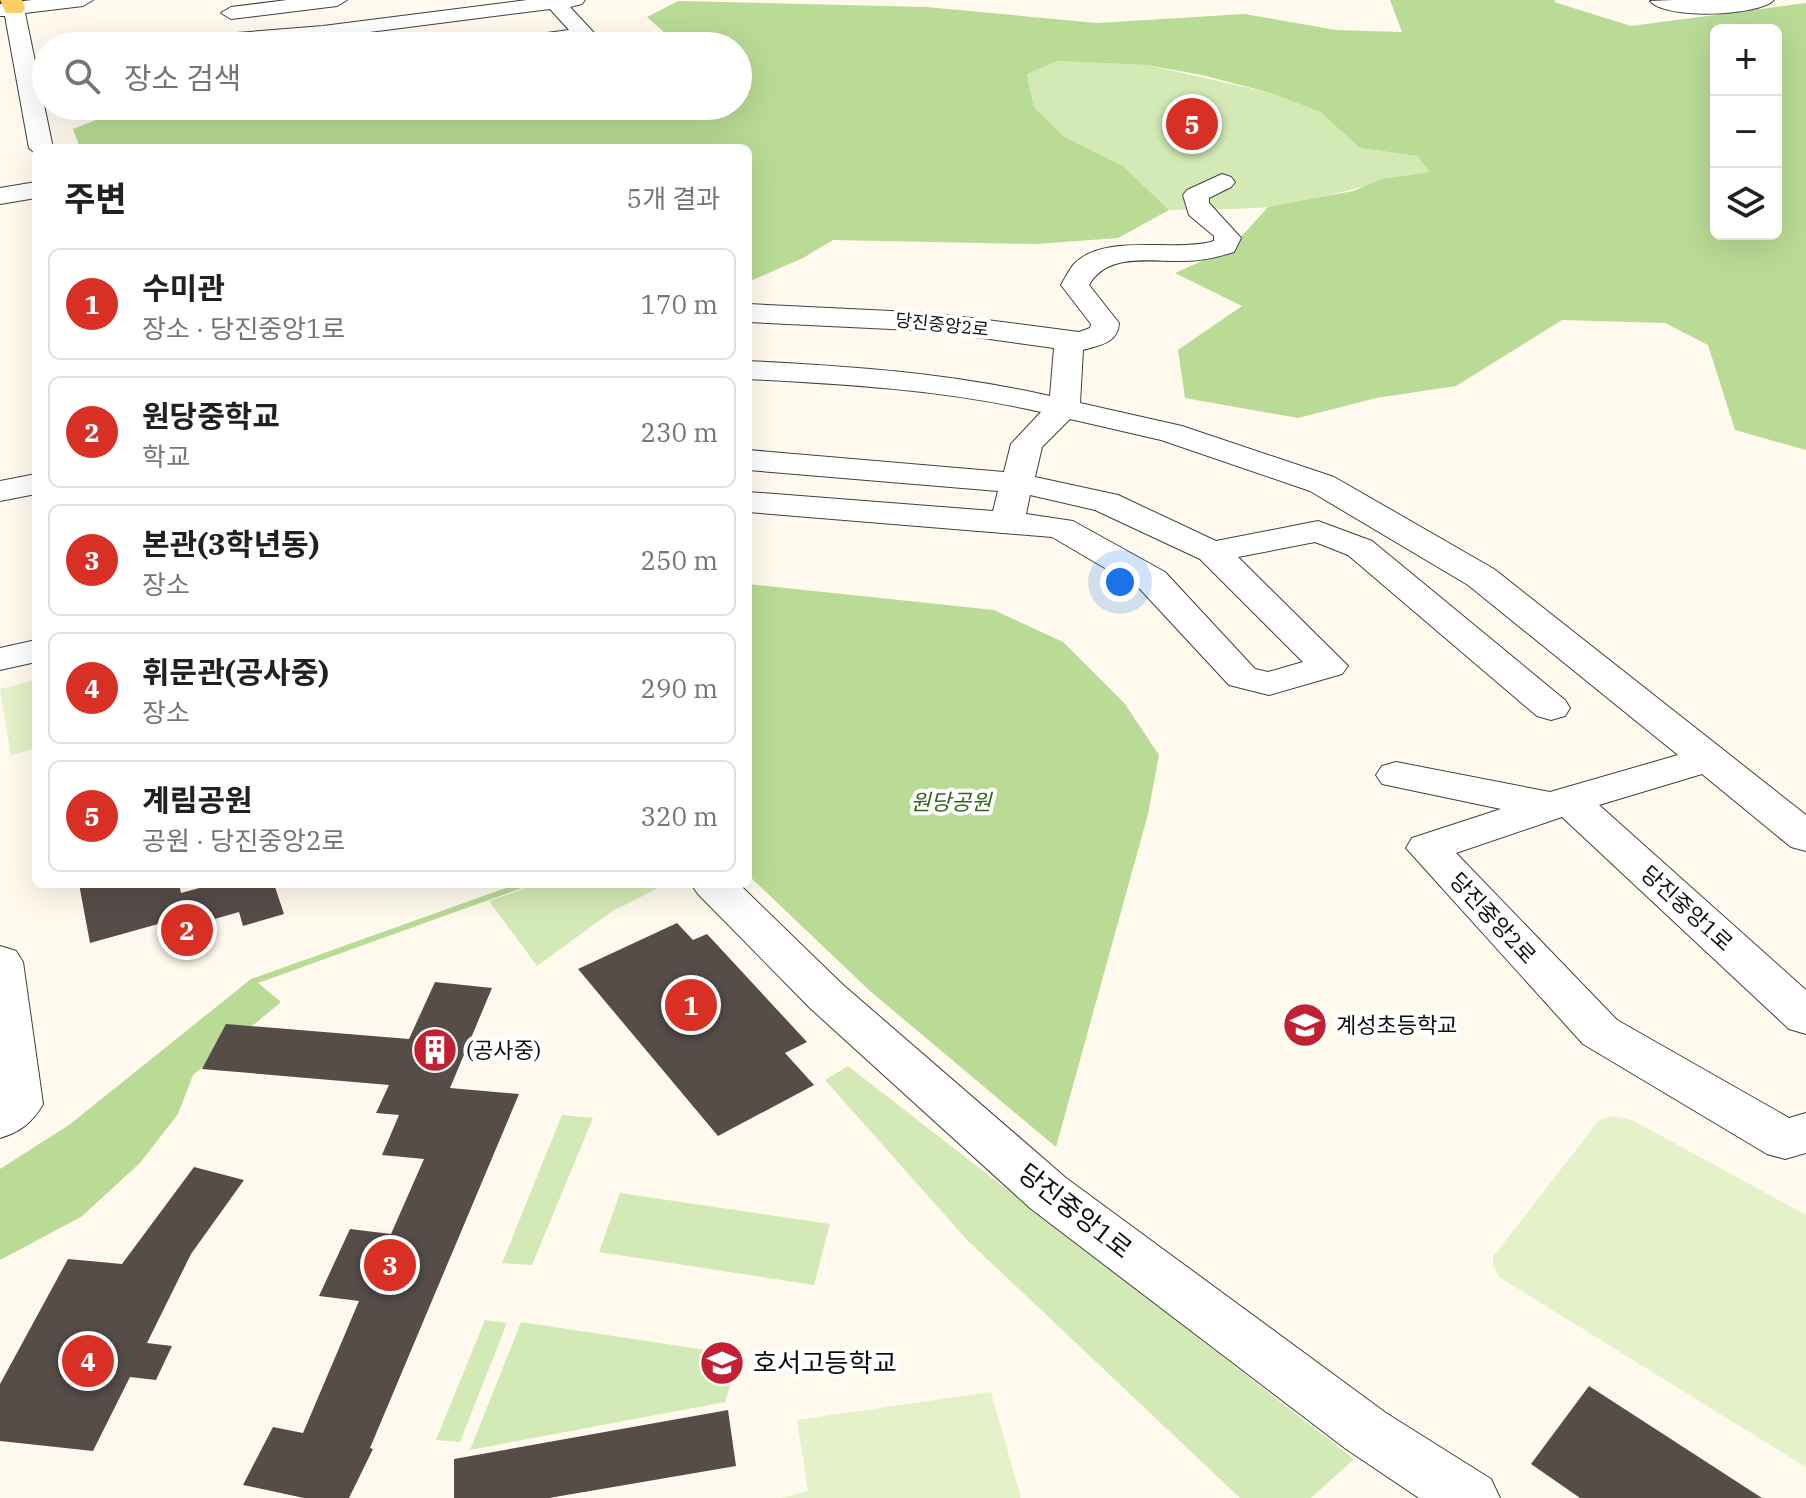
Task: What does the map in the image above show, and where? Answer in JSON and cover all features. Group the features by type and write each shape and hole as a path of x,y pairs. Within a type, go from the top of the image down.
{"street":[{"path":"40,144 11,64 9,4 83,0"},
{"path":"238,32 228,6 337,0"},
{"path":"1660,1 1666,7 1684,9 1764,0"},
{"path":"323,32 561,1 584,32"},
{"path":"11,64 32,61"},
{"path":"1007,522 1027,444 1064,407 1069,341 1083,341 1104,333 1105,323 1075,285 1082,268 1092,262 1129,253 1211,253 1225,246 1228,238 1225,231 1202,216 1195,202 1196,195 1222,182"},
{"path":"0,196 32,191"},
{"name":"당진중앙2로","path":"752,313 932,322 1069,341"},
{"path":"752,370 863,376 1002,394 1171,433 1322,484 1481,577 1806,837"},
{"path":"752,460 1019,483 1106,502 1212,552 1329,666 1269,684 1242,677 1152,580 1061,528 752,502"},
{"path":"0,491 32,485"},
{"path":"1212,552 1318,531 1360,548 1551,708"},
{"path":"0,659 32,652"},
{"name":"당진중앙2로","path":"1709,759 1561,803 1427,848 1600,1032 1785,1140 1806,1132"},
{"path":"1396,775 1561,803"},
{"name":"당진중앙1로","path":"1561,803 1806,1017"},
{"name":"당진중앙1로","path":"717,888 826,996 1048,1193 1366,1431 1470,1498"},
{"path":"0,962 18,1104 0,1119"}],"green space":[{"path":"1390,0 1555,0 1631,26 1806,3 1806,450 1735,430 1708,345 1665,323 1562,320 1456,386 1376,398 1298,418 1185,398 1178,350 1242,306 1175,273 1220,253 1240,238 1268,207 1353,191 1383,179 1430,172 1417,156 1360,148 1320,112 1271,93 1202,75 1147,65 1057,61 1027,74 1034,107 1063,136 1123,166 1169,210 1118,238 1036,244 833,240 803,258 752,280 752,144 79,144 73,129 96,120 752,120 752,32 664,32 647,17 678,1 926,7 1097,23 1244,14 1336,30 1402,32"},
{"path":"1057,61 1147,65 1271,93 1320,112 1360,148 1417,156 1431,173 1268,207 1169,210 1123,166 1063,136 1034,107 1027,73"},
{"name":"원당공원","path":"752,584 994,610 1063,642 1125,704 1159,755 1148,814 1056,1147 870,991 752,879"},
{"path":"32,681 32,749 11,755 0,689"},
{"path":"506,888 522,888 258,983 281,1002 193,1075 178,1114 140,1163 81,1217 0,1260 0,1169 69,1125 251,979"},
{"path":"525,888 658,888 611,912 537,966 489,901"},
{"path":"848,1066 1354,1459 1311,1498 1240,1498 967,1240 825,1080"},
{"path":"562,1115 593,1118 532,1265 502,1263"},
{"path":"1613,1116 1632,1120 1806,1215 1806,1467 1499,1277 1493,1257 1599,1120"},
{"path":"620,1193 830,1224 814,1285 599,1252"},
{"path":"485,1320 507,1323 460,1442 436,1440"},
{"path":"521,1322 739,1355 725,1402 470,1450"},
{"path":"991,1392 1021,1498 782,1498 808,1491 797,1420"}],"building":[{"path":"80,888 180,888 181,893 199,888 275,888 284,914 243,926 239,912 190,926 187,916 90,943"},
{"path":"677,923 693,940 707,934 807,1042 785,1053 814,1085 718,1136 578,969"},
{"path":"435,982 492,988 450,1088 519,1094 370,1448 373,1449 349,1498 304,1498 243,1485 273,1427 303,1433 359,1301 319,1296 350,1229 391,1234 424,1159 382,1155 399,1115 376,1113 389,1085 202,1069 226,1024 409,1039"},
{"path":"194,1167 244,1180 191,1254 147,1343 172,1346 156,1380 130,1377 93,1451 0,1441 0,1384 68,1259 122,1264"},
{"path":"1589,1386 1762,1498 1580,1498 1531,1464"},
{"path":"728,1410 736,1466 549,1498 454,1498 454,1459"}],"place":[{"name":"계림공원","path":"1192,124"},
{"name":"원당중학교","path":"187,930"},
{"name":"수미관","path":"691,1005"},
{"name":"계성초등학교","path":"1305,1025"},
{"name":"(공사중)","path":"435,1050"},
{"name":"본관(3학년동)","path":"390,1265"},
{"name":"휘문관(공사중)","path":"88,1361"},
{"name":"호서고등학교","path":"722,1363"}]}
